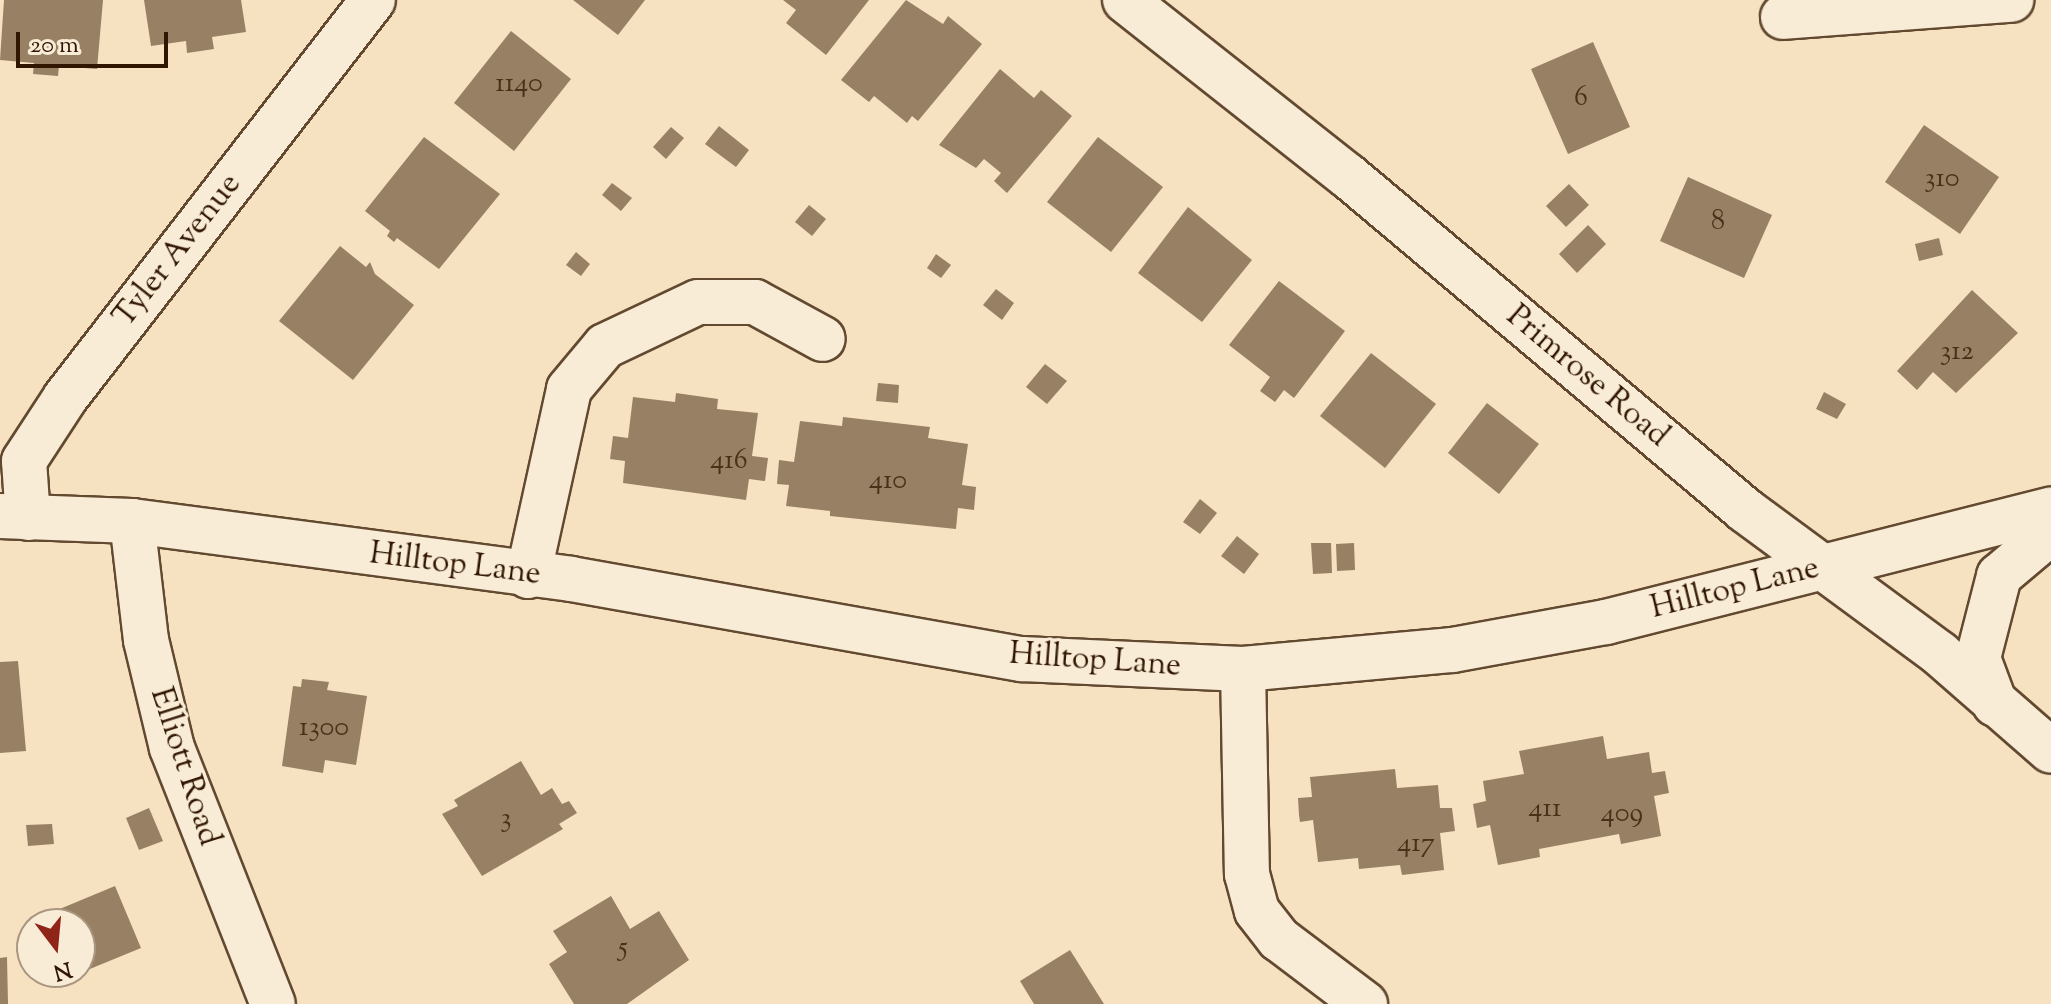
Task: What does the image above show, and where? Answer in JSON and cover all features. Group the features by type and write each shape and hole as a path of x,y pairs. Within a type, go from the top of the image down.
{"street":[{"name":"Tyler Avenue","path":"132,521 14,517 24,461 65,398 373,0"},
{"name":"Primrose Road","path":"1125,0 1348,176 1820,568 1940,654 2051,751"},
{"path":"1783,17 2011,0"},
{"path":"528,576 569,389 605,346 698,302 755,302 823,339"},
{"name":"Hilltop Lane","path":"132,521 528,576 1022,659 1243,669 1453,650 1606,622 2051,509"},
{"name":"Elliott Road","path":"132,521 146,640 172,748 273,1004"},
{"path":"1995,704 1978,658 1999,576 2051,532"},
{"path":"1243,669 1247,874 1257,911 1279,939 1365,1004"}],"building":[{"path":"4,0 103,0 97,69 59,66 58,76 33,74 34,63 0,60"},
{"path":"144,0 241,0 246,32 212,37 214,49 187,53 186,41 151,46"},
{"path":"573,0 645,0 618,35"},
{"path":"783,0 869,0 826,55 786,23 796,10"},
{"path":"906,0 943,24 948,16 982,44 918,121 912,116 907,123 874,96 869,102 841,80"},
{"path":"511,31 571,79 514,151 454,103"},
{"path":"1593,42 1630,127 1568,154 1531,69"},
{"path":"1000,69 1034,98 1041,90 1072,116 1007,193 994,181 1001,173 984,159 976,168 939,145"},
{"path":"1924,125 1999,177 1960,234 1885,182"},
{"path":"719,126 749,150 736,167 705,144"},
{"path":"671,127 684,138 666,159 653,147"},
{"path":"424,137 500,194 439,269 397,238 394,242 387,236 390,231 365,211"},
{"path":"1098,137 1163,187 1111,252 1047,202"},
{"path":"1688,177 1772,215 1744,278 1660,241"},
{"path":"612,183 632,198 621,211 602,195"},
{"path":"1569,184 1589,205 1566,227 1546,206"},
{"path":"809,205 826,219 812,236 795,222"},
{"path":"1188,207 1252,260 1202,322 1138,273"},
{"path":"1588,225 1606,244 1577,273 1559,254"},
{"path":"1939,238 1943,255 1919,261 1915,244"},
{"path":"340,246 366,267 370,262 375,274 414,305 353,380 279,321"},
{"path":"576,252 590,264 581,276 566,265"},
{"path":"936,254 951,265 941,278 927,268"},
{"path":"1279,281 1345,331 1294,398 1284,390 1275,402 1260,391 1270,377 1229,345"},
{"path":"996,289 1014,303 1002,320 983,305"},
{"path":"1972,290 2018,333 1956,393 1933,372 1917,390 1897,371"},
{"path":"1371,353 1436,404 1385,468 1320,416"},
{"path":"1045,364 1067,381 1047,404 1026,387"},
{"path":"878,383 899,385 898,403 876,401"},
{"path":"1824,392 1846,404 1837,419 1816,409"},
{"path":"676,393 718,399 717,409 758,413 752,456 768,458 765,481 749,479 746,500 623,483 625,461 610,459 613,436 628,438 633,397 675,402"},
{"path":"1487,403 1539,444 1499,494 1448,453"},
{"path":"843,417 930,427 928,438 968,444 962,485 976,487 974,510 958,508 956,529 830,516 830,511 786,506 789,485 777,484 779,460 794,462 800,421 842,426"},
{"path":"1200,499 1217,513 1200,534 1183,522"},
{"path":"1237,536 1259,554 1244,574 1221,556"},
{"path":"1311,543 1331,543 1332,573 1313,574"},
{"path":"1354,543 1355,570 1337,571 1336,544"},
{"path":"18,661 26,751 0,753 0,662"},
{"path":"302,679 329,682 327,690 367,696 356,765 325,760 323,773 282,766 293,686 301,687"},
{"path":"1603,736 1607,759 1649,752 1652,773 1665,771 1669,793 1654,796 1661,836 1621,844 1619,834 1539,849 1540,857 1498,865 1490,825 1477,828 1473,804 1486,801 1483,781 1524,774 1519,751"},
{"path":"521,761 541,795 552,788 562,804 569,801 577,813 559,824 563,829 482,876 442,814 458,806 454,800"},
{"path":"1395,769 1397,788 1438,785 1440,808 1452,808 1455,831 1440,833 1444,870 1402,875 1400,865 1359,869 1358,858 1318,862 1313,820 1300,822 1299,815 1298,798 1312,797 1310,777"},
{"path":"149,808 163,841 139,850 126,818"},
{"path":"52,824 54,844 28,846 26,825"},
{"path":"115,886 141,948 96,966 96,908 62,908"},
{"path":"611,896 630,929 659,911 689,960 627,1004 574,1004 549,964 567,952 553,931"},
{"path":"1070,950 1104,1004 1034,1004 1020,981"},
{"path":"7,957 8,1004 0,1004 0,958"}]}
